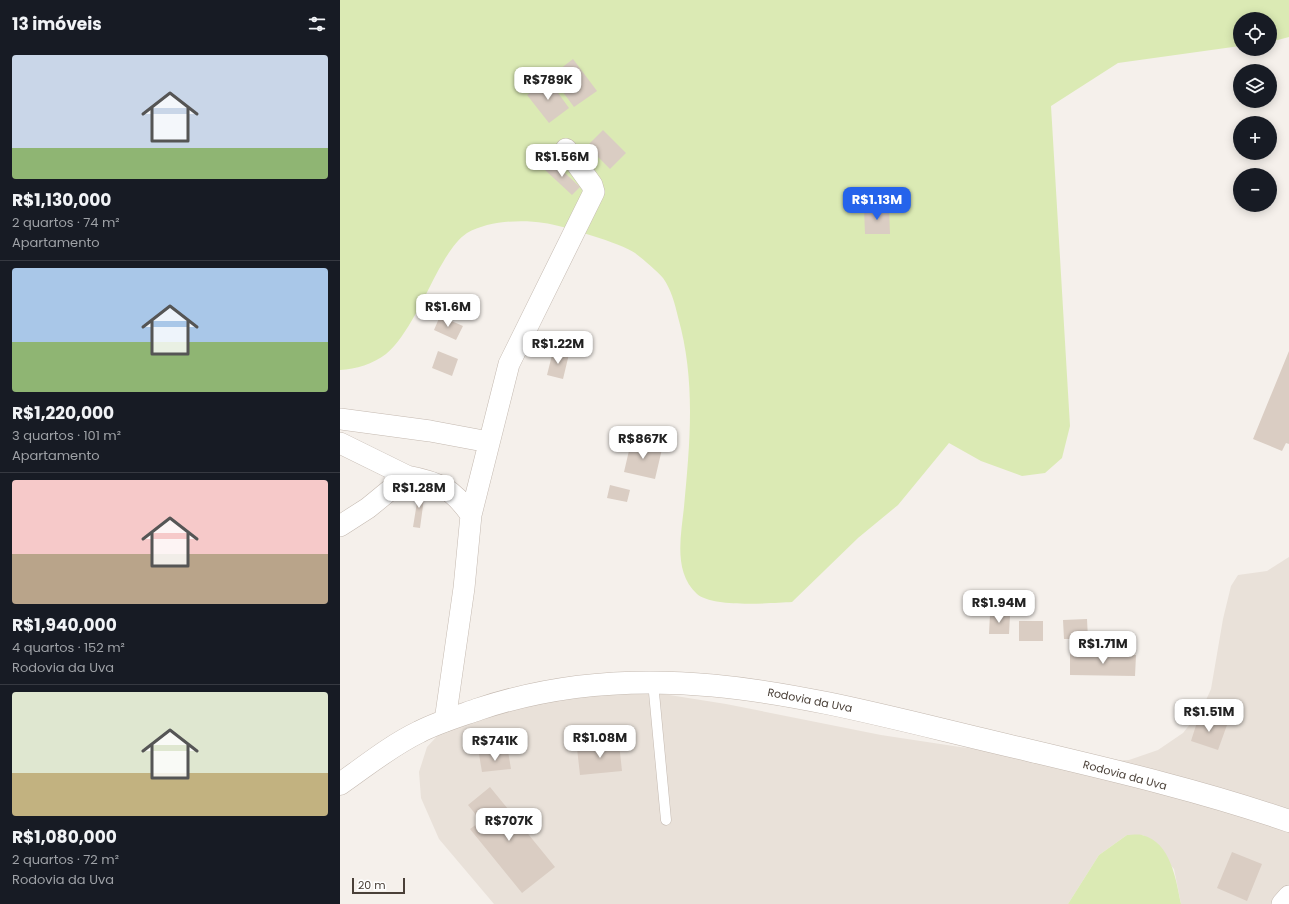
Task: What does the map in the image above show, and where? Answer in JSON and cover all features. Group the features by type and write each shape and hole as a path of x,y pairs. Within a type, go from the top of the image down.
{"street":[{"path":"445,721 464,588 471,515 488,442 509,364 594,192 592,185 566,149"},
{"path":"340,418 430,431 488,442"},
{"path":"340,444 407,476 435,483 450,490 471,515"},
{"path":"340,526 368,508 407,476"},
{"name":"Rodovia da Uva","path":"340,784 394,745 420,731 501,702 541,692 622,682 653,682 753,689 804,698 1039,753 1235,803 1289,822"},
{"path":"1282,904 1289,896"}],"lane":[{"path":"653,682 666,820"}],"shaded area":[{"path":"1289,557 1289,904 1181,904 1174,869 1143,835 1127,835 1099,855 1068,904 494,904 439,839 421,798 419,772 427,747 454,718 486,702 617,692 663,694 726,704 881,735 960,747 1086,762 1129,760 1158,750 1183,733 1202,709 1211,689 1223,619 1231,586 1238,575 1267,571"}],"green space":[{"path":"340,0 1289,0 1289,37 1277,40 1277,12 1233,12 1233,47 1118,63 1051,106 1070,426 1062,458 1045,473 1022,476 981,461 949,443 898,505 858,538 792,602 743,604 716,601 697,594 689,585 684,575 680,553 680,541 686,483 690,412 684,341 672,297 663,278 650,265 628,249 591,235 544,223 515,221 475,229 463,236 451,250 439,269 409,326 394,346 381,358 370,363 340,370"},
{"path":"1127,835 1142,835 1152,839 1160,845 1166,854 1174,873 1181,904 1068,904 1099,855"}],"building":[{"path":"573,59 597,91 574,107 551,76"},
{"path":"548,79 569,108 549,123 527,95"},
{"path":"603,130 626,153 610,169 587,146"},
{"path":"553,162 580,187 572,195 545,170"},
{"path":"889,207 890,234 865,234 864,208"},
{"path":"440,316 463,326 456,340 434,330"},
{"path":"438,351 458,359 452,376 432,368"},
{"path":"553,351 569,354 563,379 547,375"},
{"path":"1289,351 1289,444 1286,443 1282,451 1253,439"},
{"path":"631,442 662,449 655,479 624,472"},
{"path":"610,485 630,490 627,502 607,498"},
{"path":"419,490 425,491 420,528 413,527"},
{"path":"990,614 1010,615 1009,634 989,634"},
{"path":"1087,619 1088,639 1064,639 1063,620"},
{"path":"1019,621 1043,621 1043,641 1019,641"},
{"path":"1070,654 1136,655 1135,676 1070,675"},
{"path":"1199,716 1227,725 1218,750 1191,741"},
{"path":"619,743 622,771 580,775 577,748"},
{"path":"508,751 511,769 482,772 479,754"},
{"path":"490,787 555,867 522,893 470,829 481,821 468,805"},
{"path":"1232,852 1262,864 1247,901 1217,888"}]}
